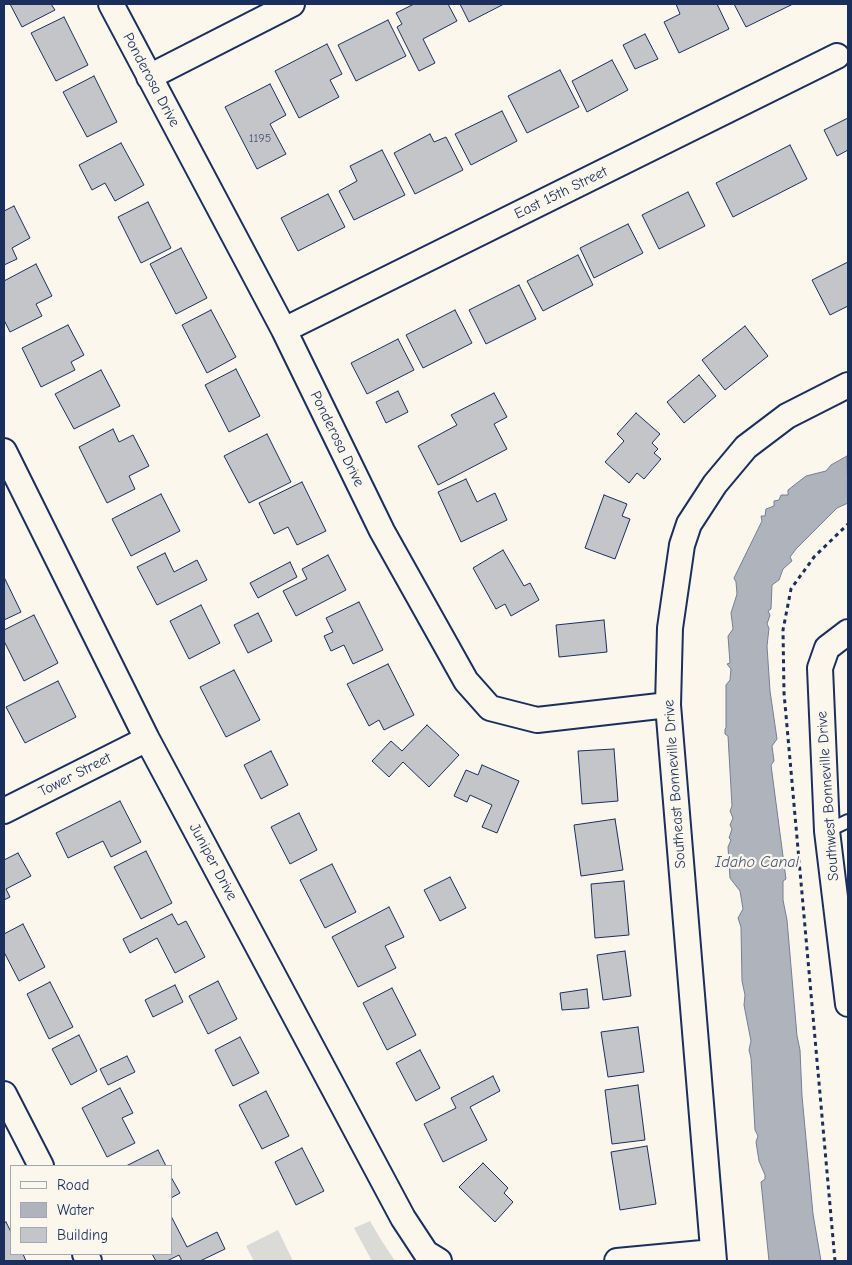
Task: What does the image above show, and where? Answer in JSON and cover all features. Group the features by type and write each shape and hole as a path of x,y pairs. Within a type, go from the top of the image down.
{"street":[{"name":"Ponderosa Drive","path":"111,4 284,330 382,531 466,681 490,708 537,720 668,705"},
{"path":"149,77 292,4"},
{"name":"East 15th Street","path":"284,330 837,56"},
{"name":"Southeast Bonneville Drive","path":"714,1256 668,705 670,628 682,545 689,524 715,484 746,447 787,416 848,385"},
{"name":"Juniper Drive","path":"4,451 147,739 403,1218 426,1253 439,1261"},
{"name":"Southwest Bonneville Drive","path":"848,632 827,648 820,668 827,831 848,1004"},
{"name":"Tower Street","path":"4,811 147,739"},
{"path":"4,1094 40,1165"},
{"path":"617,1261 714,1256"}],"lane":[{"path":"827,831 848,821"}],"shaded area":[{"path":"370,1221 395,1261 372,1261 354,1228"},
{"path":"278,1230 293,1261 254,1261 246,1246"}],"water":[{"name":"Idaho Canal","path":"847,456 848,503 837,508 790,557 792,561 783,569 779,580 772,585 771,609 768,611 770,615 767,624 769,628 767,646 770,691 777,739 772,746 774,761 771,765 786,879 783,881 783,900 787,920 797,1036 800,1050 802,1096 813,1214 821,1261 769,1261 761,1182 765,1179 765,1175 759,1161 756,1142 758,1136 755,1130 749,1050 751,1041 744,1005 745,995 742,981 741,927 738,918 743,909 740,891 730,878 728,847 732,829 730,825 733,818 730,811 732,806 728,736 725,734 726,685 730,680 731,669 727,664 730,663 728,636 733,629 731,613 737,594 734,578 762,521 761,516 765,516 766,509 774,506 774,501 779,500 781,495 788,495 788,490 806,476 826,471 831,465"}],"building":[{"path":"10,4 51,4 55,10 22,27"},
{"path":"414,4 448,4 457,21 423,39 435,63 419,71 397,27 402,24 396,13"},
{"path":"460,4 504,4 469,22"},
{"path":"676,4 717,4 729,29 679,53 664,22 680,14"},
{"path":"734,4 793,4 746,27"},
{"path":"64,17 88,65 56,81 31,33"},
{"path":"388,20 406,56 356,81 338,45"},
{"path":"645,34 658,59 635,69 623,45"},
{"path":"327,44 342,74 330,80 339,97 299,118 275,71"},
{"path":"612,60 628,90 587,112 572,81"},
{"path":"560,70 579,107 527,133 508,96"},
{"path":"94,76 117,122 87,137 63,92"},
{"path":"270,84 286,115 270,124 286,154 257,169 225,107"},
{"path":"502,111 517,141 471,165 455,134"},
{"path":"848,118 848,150 837,156 824,130"},
{"path":"430,134 434,142 446,137 463,170 415,194 394,153"},
{"path":"121,143 144,185 115,201 105,183 92,190 79,165"},
{"path":"790,145 807,179 733,217 716,183"},
{"path":"382,150 405,195 354,220 339,191 357,181 350,166"},
{"path":"688,192 705,226 659,249 642,215"},
{"path":"328,194 345,227 298,251 281,218"},
{"path":"148,202 171,248 141,263 118,217"},
{"path":"14,206 30,238 12,248 17,259 4,265 4,211"},
{"path":"628,224 643,253 594,278 580,248"},
{"path":"181,248 207,298 176,314 150,264"},
{"path":"578,255 593,285 543,311 527,281"},
{"path":"848,262 848,306 830,315 812,280"},
{"path":"36,264 52,296 36,304 42,316 10,332 4,320 4,281"},
{"path":"519,285 536,319 486,344 469,310"},
{"path":"211,310 236,357 207,373 182,325"},
{"path":"455,310 472,343 423,368 406,335"},
{"path":"68,325 84,355 71,362 75,370 41,387 22,348"},
{"path":"745,326 768,356 725,390 702,360"},
{"path":"398,339 414,370 367,394 351,363"},
{"path":"236,369 260,416 229,432 205,385"},
{"path":"101,370 120,406 74,429 55,394"},
{"path":"699,375 716,396 684,423 667,402"},
{"path":"398,391 408,412 386,423 376,402"},
{"path":"494,393 507,417 494,424 507,449 438,485 418,446 457,425 451,415"},
{"path":"636,413 660,434 652,443 658,449 654,453 661,459 644,479 637,473 629,483 605,462 624,441 617,434"},
{"path":"113,429 119,442 133,435 149,466 129,476 135,489 107,503 79,447"},
{"path":"267,434 291,482 249,503 224,456"},
{"path":"466,479 477,502 495,493 507,520 461,542 438,492"},
{"path":"302,482 326,531 297,545 288,527 274,534 259,503"},
{"path":"161,494 180,531 131,556 112,519"},
{"path":"604,495 627,504 622,516 630,519 615,559 585,548"},
{"path":"503,550 524,586 530,583 539,600 511,616 505,604 496,609 473,568"},
{"path":"165,553 174,572 197,560 207,580 157,605 137,567"},
{"path":"328,555 346,590 296,616 283,591 307,579 302,569"},
{"path":"290,562 297,577 258,598 250,583"},
{"path":"4,577 21,612 4,620"},
{"path":"359,602 383,650 353,664 344,645 331,651 324,636 333,632 326,618"},
{"path":"201,605 220,643 189,659 170,621"},
{"path":"258,613 272,641 248,653 234,625"},
{"path":"34,615 58,663 24,681 4,641 4,630"},
{"path":"604,620 607,652 559,657 556,625"},
{"path":"388,664 414,715 384,730 379,720 369,726 347,684"},
{"path":"234,670 260,720 226,737 200,687"},
{"path":"58,681 76,717 25,743 6,707"},
{"path":"427,725 459,755 429,787 403,762 389,777 372,761 391,741 402,751"},
{"path":"614,749 618,801 582,804 578,751"},
{"path":"271,751 288,785 261,799 244,765"},
{"path":"482,765 519,781 497,833 482,827 492,805 470,795 467,802 454,796 466,770 478,775"},
{"path":"120,801 141,842 111,857 103,841 68,858 56,833"},
{"path":"299,813 317,850 290,864 271,827"},
{"path":"615,819 623,870 581,876 574,825"},
{"path":"146,851 172,903 141,919 114,867"},
{"path":"18,853 31,876 6,889 10,897 4,900 4,860"},
{"path":"332,864 356,912 325,928 300,880"},
{"path":"450,877 466,908 440,921 424,890"},
{"path":"624,881 629,935 595,938 591,884"},
{"path":"389,907 404,937 385,946 396,968 358,987 332,937"},
{"path":"172,914 178,925 186,921 205,957 175,973 157,938 130,953 123,939"},
{"path":"23,924 45,967 19,981 4,952 4,934"},
{"path":"625,951 631,996 603,1000 597,955"},
{"path":"218,981 237,1019 208,1034 189,996"},
{"path":"50,982 73,1027 49,1039 27,994"},
{"path":"175,985 183,1002 153,1017 145,1000"},
{"path":"392,988 416,1035 387,1050 363,1003"},
{"path":"587,989 589,1008 562,1010 560,993"},
{"path":"638,1027 644,1072 608,1077 601,1032"},
{"path":"79,1035 97,1071 71,1085 52,1049"},
{"path":"240,1037 259,1073 233,1086 215,1050"},
{"path":"420,1050 440,1088 416,1101 396,1063"},
{"path":"127,1056 135,1072 108,1085 100,1069"},
{"path":"493,1076 500,1091 470,1107 487,1140 443,1162 424,1124 456,1108 451,1098"},
{"path":"638,1085 645,1140 612,1144 605,1090"},
{"path":"120,1088 133,1113 122,1118 135,1143 107,1157 82,1108"},
{"path":"266,1091 289,1136 262,1149 239,1105"},
{"path":"647,1146 656,1204 620,1210 611,1152"},
{"path":"302,1148 324,1191 296,1205 275,1162"},
{"path":"158,1150 166,1165 128,1165"},
{"path":"483,1163 508,1188 504,1193 513,1202 495,1222 459,1187"},
{"path":"172,1179 180,1193 172,1197"},
{"path":"172,1218 187,1247 217,1232 225,1249 200,1261 182,1261 179,1255 167,1261 156,1261 153,1255 172,1255"},
{"path":"6,1222 10,1230 10,1255 23,1255 26,1261 4,1261 4,1223"}]}
